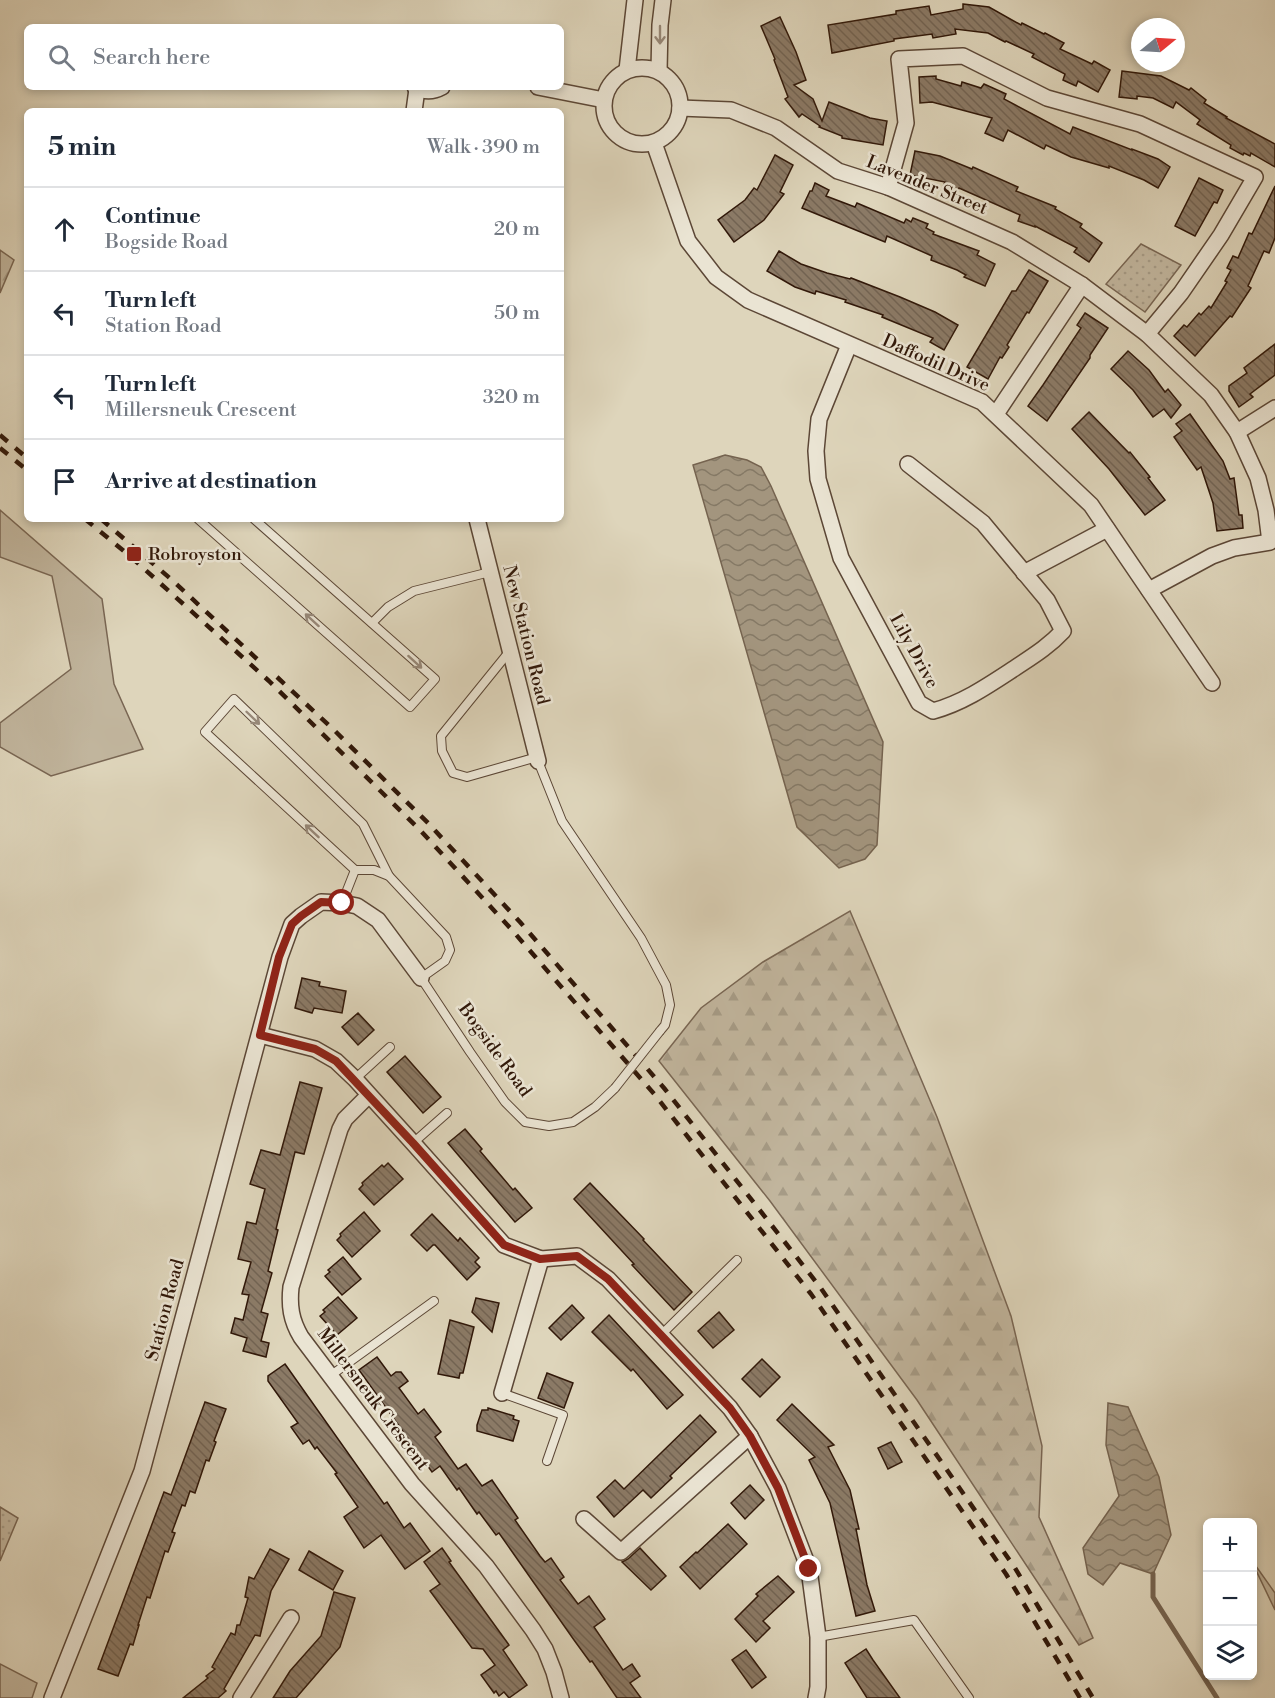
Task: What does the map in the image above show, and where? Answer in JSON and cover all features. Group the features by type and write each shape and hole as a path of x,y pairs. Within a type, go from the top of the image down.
{"street":[{"path":"627,70 635,0"},
{"path":"659,71 663,0"},
{"path":"888,186 906,123 899,59 963,56 1047,98 1140,124 1255,177 1221,235 1182,292 1147,334"},
{"path":"638,67 659,71 670,79 677,90 680,115 674,127 654,142 641,144 628,142 617,135 609,125 604,113 604,100 608,88 616,77 627,70 638,67"},
{"path":"414,108 416,90"},
{"path":"553,90 604,100"},
{"name":"Lavender Street","path":"680,108 731,110 776,128 838,171 888,186 1012,242 1082,285 1147,334 1211,395 1238,432 1258,478 1273,542"},
{"name":"Daffodil Drive","path":"654,142 688,241 716,277 748,300 982,402 1091,505 1212,683"},
{"path":"996,414 1082,285"},
{"name":"Lily Drive","path":"849,345 819,419 816,451 818,479 841,558 919,703 933,711 949,707 986,687 1051,645 1063,631 1047,600 983,523 908,464"},
{"path":"1238,432 1275,408"},
{"name":"New Station Road","path":"478,522 538,759"},
{"path":"1024,573 1107,529"},
{"path":"1149,590 1212,556 1234,548 1273,542"},
{"name":"Station Road","path":"52,1698 142,1471 279,957 292,924 301,916 321,902 342,903"},
{"name":"Bogside Road","path":"342,903 357,906 378,920 421,978"},
{"path":"260,1035 315,1049 336,1061 355,1079 504,1245 540,1259 577,1256 608,1279 730,1408 750,1436 778,1488 809,1569 818,1637 816,1698"},
{"name":"Millersneuk Crescent","path":"368,1096 349,1115 340,1129 291,1287 290,1315 301,1337 412,1484 486,1566 533,1630 545,1649 561,1698"},
{"path":"502,1393 540,1259"},
{"path":"584,1519 621,1552 750,1436"},
{"path":"241,1698 291,1618"}],"lane":[{"path":"201,522 410,707 435,679 257,522"},
{"path":"372,623 388,607 414,591 490,572"},
{"path":"510,651 441,736 442,752 453,773 467,777 538,759"},
{"path":"389,876 374,870 355,870 205,732 234,699 363,824 389,876 446,937 450,950 445,961 421,978"},
{"name":"Bogside Road","path":"421,978 505,1102 525,1122 549,1126 573,1122 595,1107 615,1088 665,1025 670,1005 666,985 641,938 562,821 538,759"},
{"path":"342,903 355,870"},
{"path":"355,1079 390,1047"},
{"path":"413,1143 447,1113"},
{"path":"661,1335 737,1260"},
{"path":"330,1376 434,1301"},
{"path":"502,1393 563,1415 547,1461"},
{"path":"818,1637 914,1620 969,1698"}],"green space":[{"path":"1141,244 1181,265 1145,312 1106,284"},
{"path":"0,250 14,260 0,293"},
{"path":"0,510 102,599 114,684 143,749 51,776 0,747 0,723 71,669 52,576 0,557"},
{"path":"850,911 937,1117 1011,1316 1042,1446 1039,1517 1093,1638 1079,1645 917,1400 770,1201 659,1061 701,1008 763,962"},
{"path":"0,1507 18,1518 0,1561"},
{"path":"1257,1568 1275,1593 1275,1610 1257,1572"},
{"path":"0,1664 37,1683 32,1698 0,1698"}],"water":[{"path":"725,455 747,460 761,467 883,742 877,845 865,859 839,868 797,827 693,465"},
{"path":"1108,1403 1128,1407 1159,1477 1171,1535 1153,1574 1120,1563 1103,1585 1088,1574 1083,1548 1119,1496 1106,1445"}],"building":[{"path":"963,4 989,7 1021,25 1022,23 1064,43 1060,49 1092,64 1094,61 1110,70 1098,92 1078,81 1076,86 1063,80 1065,74 1032,57 1034,54 988,33 955,29 956,34 933,38 932,34 894,39 894,41 832,53 828,25 929,6 931,15 963,9"},
{"path":"780,17 806,80 794,85 813,99 822,121 829,102 870,118 887,121 883,145 842,138 842,136 819,127 802,114 799,117 785,99 788,97 761,26"},
{"path":"1122,71 1161,76 1189,90 1191,88 1206,100 1204,103 1226,118 1275,144 1275,167 1251,153 1250,156 1244,153 1243,155 1230,148 1231,145 1197,124 1200,120 1176,102 1173,108 1153,98 1119,97"},
{"path":"936,76 936,79 961,86 962,82 981,88 984,84 1006,94 1004,99 1070,134 1073,127 1158,159 1170,167 1158,188 1109,166 1109,168 1071,157 1046,145 1044,149 1008,130 1003,141 985,133 992,118 932,102 920,103 919,77"},
{"path":"915,151 940,156 972,169 973,167 1018,187 1016,191 1056,207 1055,209 1082,224 1080,227 1102,243 1089,262 1074,252 1077,248 1035,226 1018,221 1020,215 959,188 957,192 943,187 945,182 910,175"},
{"path":"775,155 793,165 780,192 784,194 764,220 734,242 718,220 745,200 754,188 757,190"},
{"path":"1199,178 1223,190 1195,236 1175,226"},
{"path":"815,183 829,190 826,196 855,207 857,203 904,223 906,219 911,222 913,218 928,224 926,228 934,232 933,234 979,251 977,255 995,264 985,286 964,277 966,275 957,270 931,260 932,256 887,236 885,242 802,208"},
{"path":"1275,186 1275,238 1269,253 1264,251 1248,286 1251,288 1232,317 1230,316 1195,356 1174,336 1184,325 1187,327 1199,313 1201,315 1209,306 1211,308 1227,282 1225,281 1231,270 1227,268 1233,256 1238,258"},
{"path":"779,251 801,264 851,278 900,297 958,325 944,350 930,342 933,338 882,317 883,315 845,302 846,300 816,291 815,294 795,287 767,271"},
{"path":"1029,270 1048,281 988,379 967,367 1012,291 1016,291"},
{"path":"1085,313 1108,328 1047,421 1028,406 1081,328 1077,325"},
{"path":"1275,344 1275,375 1250,394 1253,397 1239,407 1229,391 1229,386 1247,373 1244,368"},
{"path":"1128,351 1149,370 1165,392 1168,389 1181,405 1171,418 1164,409 1153,417 1133,390 1111,369"},
{"path":"1089,412 1130,452 1165,500 1145,515 1109,469 1072,429"},
{"path":"1190,414 1223,461 1230,479 1234,478 1243,528 1217,531 1213,503 1201,467 1197,470 1174,437 1182,431 1176,424"},
{"path":"302,978 320,982 319,986 346,991 342,1013 314,1008 312,1013 295,1008"},
{"path":"358,1013 374,1030 358,1045 342,1027"},
{"path":"405,1056 441,1097 423,1113 387,1072"},
{"path":"300,1082 322,1088 304,1154 295,1152 276,1229 278,1230 268,1271 272,1273 261,1312 268,1314 261,1341 269,1343 266,1357 243,1351 247,1338 231,1333 235,1318 243,1320 249,1295 242,1294 251,1262 238,1259 247,1222 256,1224 265,1189 250,1184 261,1150 280,1155"},
{"path":"465,1129 482,1149 480,1151 513,1190 515,1188 532,1208 515,1222 448,1143"},
{"path":"388,1163 403,1179 374,1205 359,1189 362,1183 382,1165 384,1167"},
{"path":"590,1183 692,1292 674,1310 574,1199"},
{"path":"364,1212 380,1231 352,1257 337,1240 340,1234"},
{"path":"432,1214 458,1241 460,1238 479,1258 475,1262 480,1267 467,1280 435,1245 427,1251 411,1235"},
{"path":"343,1257 361,1279 342,1295 325,1276 330,1272 328,1270"},
{"path":"338,1297 357,1318 337,1335 320,1316 325,1312 323,1310"},
{"path":"476,1298 499,1303 492,1332 472,1312"},
{"path":"572,1305 584,1318 561,1340 549,1328"},
{"path":"719,1312 734,1330 713,1348 698,1331"},
{"path":"609,1315 683,1395 667,1409 633,1369 631,1371 592,1332"},
{"path":"450,1320 474,1327 463,1373 460,1373 459,1378 438,1374"},
{"path":"377,1357 391,1376 396,1372 401,1372 408,1381 399,1388 418,1414 424,1409 441,1432 435,1437 458,1469 466,1464 482,1486 492,1480 518,1518 515,1520 540,1556 545,1562 551,1558 564,1577 560,1580 578,1604 589,1596 605,1619 594,1627 623,1670 632,1664 640,1676 630,1683 641,1698 617,1698 499,1533 496,1535 479,1512 477,1514 440,1466 432,1472 359,1370"},
{"path":"762,1359 780,1377 760,1397 742,1379"},
{"path":"285,1364 384,1504 387,1502 404,1528 410,1523 430,1551 405,1569 381,1535 364,1548 344,1517 358,1507 335,1474 337,1473 317,1447 315,1449 309,1440 303,1444 291,1427 298,1423 268,1381 268,1376"},
{"path":"547,1373 573,1383 564,1408 538,1398"},
{"path":"205,1402 226,1409 209,1461 206,1460 195,1493 190,1491 185,1506 182,1505 172,1532 175,1533 168,1552 165,1551 150,1598 147,1597 133,1645 130,1644 118,1676 98,1669 164,1492 171,1495"},
{"path":"792,1404 834,1445 828,1447 850,1490 859,1529 856,1529 867,1585 875,1611 856,1616 830,1503 809,1460 815,1457 777,1420"},
{"path":"488,1408 514,1416 513,1419 519,1421 513,1441 477,1431 482,1410 488,1410"},
{"path":"700,1415 716,1432 670,1476 672,1478 651,1498 643,1490 614,1517 597,1497 615,1480 624,1489"},
{"path":"891,1442 902,1462 888,1469 878,1448"},
{"path":"750,1485 764,1500 745,1519 731,1503"},
{"path":"728,1524 747,1544 700,1589 680,1567"},
{"path":"442,1548 451,1561 449,1562 509,1645 503,1650 527,1685 509,1698 504,1692 499,1696 496,1691 494,1693 481,1675 495,1665 483,1649 472,1648 430,1591 440,1584 424,1562"},
{"path":"640,1548 666,1576 651,1590 622,1562"},
{"path":"270,1549 289,1559 271,1591 260,1636 255,1635 224,1689 226,1691 218,1698 183,1698 208,1678 206,1676 215,1669 212,1667 231,1633 235,1635 248,1598 245,1597 249,1577 254,1579"},
{"path":"309,1551 343,1571 333,1590 299,1570"},
{"path":"778,1576 794,1592 763,1621 770,1628 756,1642 735,1619 758,1596 756,1594"},
{"path":"334,1592 355,1598 340,1647 296,1698 273,1698 290,1671 321,1636"},
{"path":"866,1649 900,1698 867,1698 845,1663"},
{"path":"746,1650 766,1677 752,1688 732,1660"}],"waterway":[{"path":"1153,1574 1153,1597 1217,1698"}],"railway":[{"path":"0,435 24,455"},
{"path":"0,448 24,468"},
{"path":"89,522 269,681 420,830 512,930 655,1095 811,1294 1006,1574 1080,1698"},
{"path":"104,522 172,580 257,659"},
{"path":"277,677 428,823 520,922 664,1088 820,1287 1015,1568 1093,1698"}],"place":[{"name":"Robroyston","path":"134,554"}],"route":[{"path":"342,903 321,902 292,924 279,957 260,1035 315,1049 336,1061 355,1079 504,1245 540,1259 577,1256 608,1279 730,1408 750,1436 778,1488 809,1569"}]}
